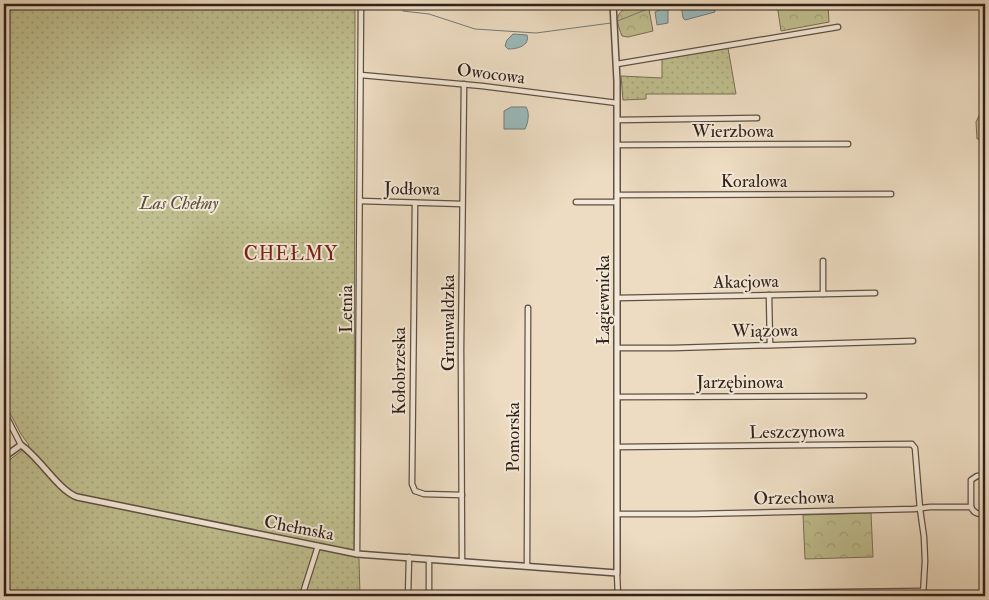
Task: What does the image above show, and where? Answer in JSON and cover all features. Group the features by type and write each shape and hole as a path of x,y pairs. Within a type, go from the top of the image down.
{"street":[{"name":"Letnia","path":"357,554 361,4"},
{"name":"Łagiewnicka","path":"612,4 617,64 618,120 618,596"},
{"path":"617,64 838,27"},
{"name":"Owocowa","path":"361,75 464,84 617,103"},
{"name":"Grunwaldzka","path":"462,561 464,84"},
{"path":"618,120 757,118"},
{"name":"Wierzbowa","path":"618,145 848,144"},
{"name":"Koralowa","path":"617,194 890,194"},
{"name":"Jodłowa","path":"360,202 462,204"},
{"path":"576,202 617,202"},
{"name":"Kołobrzeska","path":"415,203 412,484 416,491 424,494 462,495"},
{"path":"823,261 823,294"},
{"name":"Akacjowa","path":"617,298 875,294"},
{"path":"769,295 770,345"},
{"name":"Pomorska","path":"527,566 528,308"},
{"name":"Wiązowa","path":"617,348 913,341"},
{"name":"Jarzębinowa","path":"617,397 864,396"},
{"path":"4,412 21,445 4,456"},
{"name":"Leszczynowa","path":"617,447 910,444 915,448 924,537 926,561 923,594"},
{"name":"Chełmska","path":"21,445 32,452 66,490 76,496 357,554 617,573"},
{"path":"971,507 972,480 977,476 985,476"},
{"name":"Orzechowa","path":"617,514 920,509 930,506 971,507 978,514 985,514"},
{"path":"302,596 318,546"},
{"path":"408,557 408,596"},
{"path":"429,559 429,596"},
{"path":"618,596 923,594"}],"green space":[{"name":"Las Chełmy","path":"4,4 355,4 354,548 359,559 360,596 4,596 4,464 29,445 4,402"},
{"path":"635,4 648,4 653,31 628,37 622,36 618,24 618,16 620,12"},
{"path":"777,4 828,4 829,22 781,31"},
{"path":"728,48 736,94 646,94 646,99 623,100 621,76 662,78 662,58"},
{"path":"985,103 985,139 977,139 976,122"},
{"path":"871,513 873,557 805,559 803,515"}],"water":[{"path":"681,4 713,4 715,12 685,20"},
{"path":"666,7 668,9 668,23 657,25 655,12"},
{"path":"513,34 527,35 527,42 519,47 508,49 505,46 507,40"},
{"path":"511,107 526,107 528,118 525,129 504,129 504,111"}],"waterway":[{"path":"615,22 660,4"},
{"path":"403,11 429,14 475,29 536,33 611,23"}],"district":[{"name":"CHEŁMY","path":"291,254"}]}
